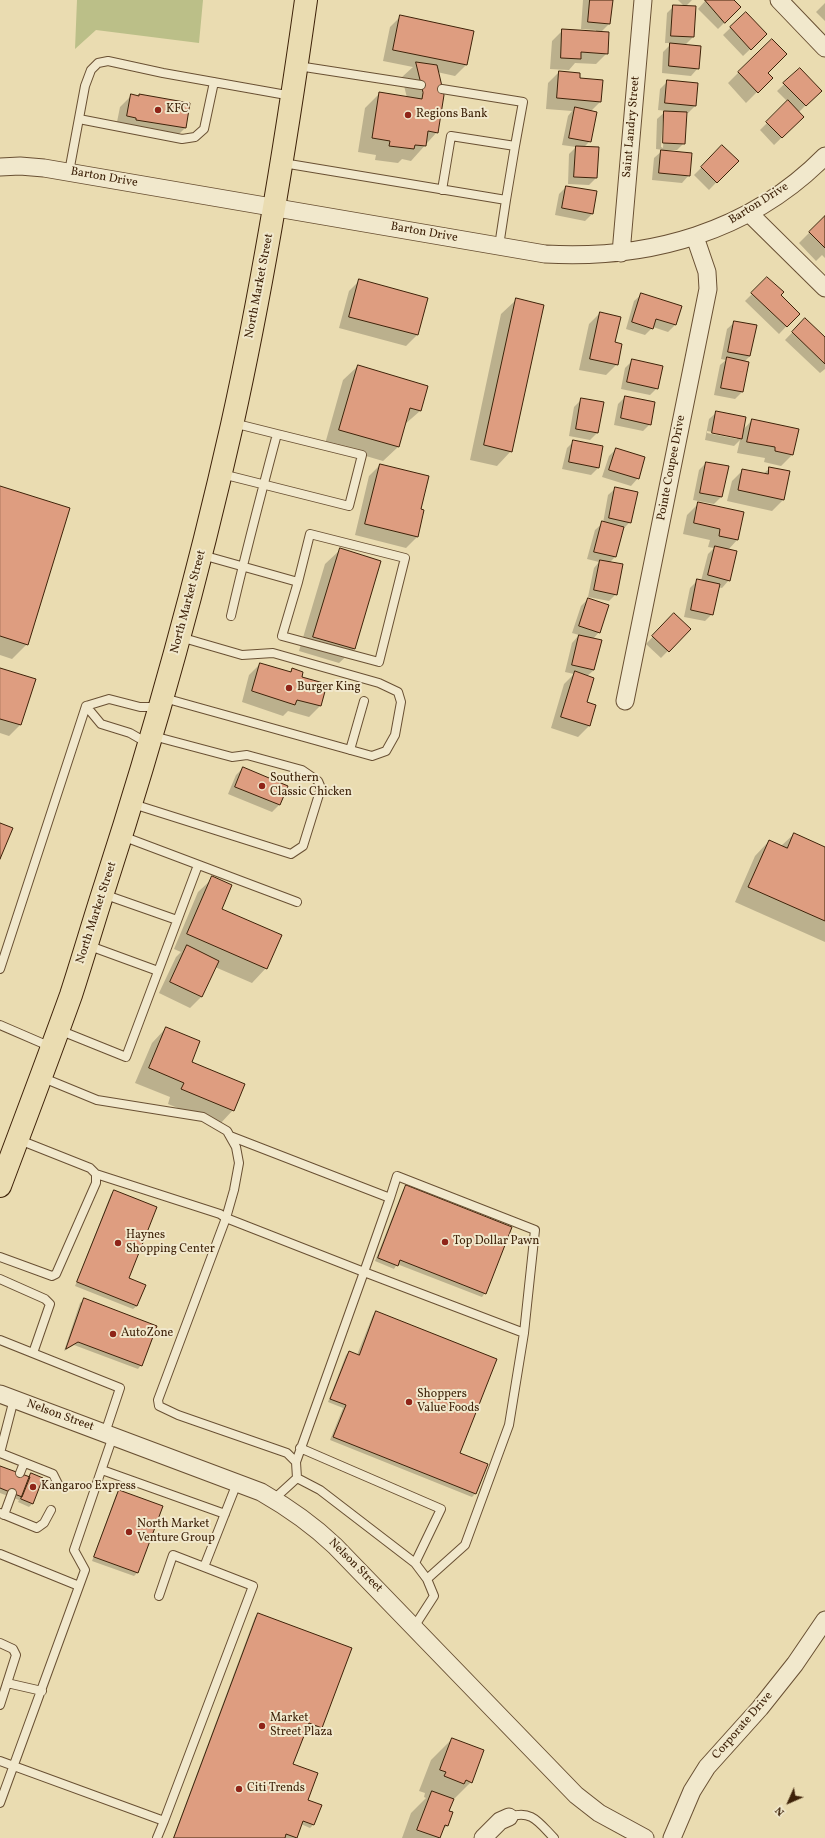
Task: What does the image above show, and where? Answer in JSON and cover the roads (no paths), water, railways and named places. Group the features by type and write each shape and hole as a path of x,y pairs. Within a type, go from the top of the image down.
{"main road":[{"name":"North Market Street","path":"1,1182 41,1077 87,945 132,804 180,637 221,473 264,269 282,163 306,0"}],"street":[{"name":"Saint Landry Street","path":"621,253 643,0"},
{"path":"779,0 825,48"},
{"name":"Barton Drive","path":"0,167 36,167 69,172 545,254 567,255 621,253 667,245 694,237 749,213 785,189 825,156"},
{"path":"749,213 825,288"},
{"name":"Pointe Coupee Drive","path":"625,701 708,289 707,272 694,237"},
{"name":"Nelson Street","path":"7,1396 260,1492 291,1509 318,1530 576,1795 599,1813 645,1838"},
{"name":"Corporate Drive","path":"672,1838 692,1791 707,1767 760,1708 795,1664 825,1620"},
{"path":"483,1838 500,1821 509,1817"}],"lane":[{"path":"69,172 85,86 91,70 98,63 108,61 292,97"},
{"path":"297,65 422,85"},
{"path":"79,119 182,139 195,137 204,129 214,82"},
{"path":"442,89 523,102 499,246"},
{"path":"442,190 451,136 515,146"},
{"path":"282,163 506,200"},
{"path":"221,473 349,506 362,455 232,423"},
{"path":"231,616 277,434"},
{"path":"310,534 405,558 379,662 282,636 298,582 310,534"},
{"path":"201,554 298,582"},
{"path":"86,706 109,699 140,707 162,702 372,756 386,751 395,735 401,702 398,692 379,683 273,653 242,655 180,637"},
{"path":"350,750 364,701"},
{"path":"86,706 100,724 151,740 232,757 248,755 302,770 318,781 321,788 303,846 291,854 132,804"},
{"path":"0,969 86,706"},
{"path":"122,836 297,902"},
{"path":"0,1025 126,1057 198,865"},
{"path":"103,894 177,920"},
{"path":"87,945 158,971"},
{"path":"41,1077 97,1100 203,1117 227,1131 236,1147 239,1163 234,1190 226,1218 158,1400 159,1406 178,1415 287,1453 296,1462"},
{"path":"230,1136 390,1198"},
{"path":"17,1139 90,1168 96,1174 220,1214 226,1218 524,1333"},
{"path":"0,1257 52,1276 56,1274 96,1183 96,1174"},
{"path":"297,1478 296,1462 300,1448 397,1176 535,1230 524,1333 509,1425 465,1545 427,1579"},
{"path":"0,1279 45,1299 50,1304 33,1353"},
{"path":"0,1340 120,1388 102,1470 74,1550 85,1570 0,1803"},
{"path":"7,1396 0,1453 53,1474 60,1486"},
{"path":"300,1448 441,1509 415,1563"},
{"path":"20,1473 24,1463"},
{"path":"102,1470 225,1514"},
{"path":"297,1478 320,1490 415,1563 427,1579 434,1596 414,1627"},
{"path":"274,1499 297,1478"},
{"path":"204,1566 237,1483"},
{"path":"12,1493 2,1514 37,1528 44,1523 51,1510"},
{"path":"0,1554 79,1586"},
{"path":"158,1838 253,1586 173,1555 159,1596"},
{"path":"0,1643 13,1649 16,1655 0,1705"},
{"path":"7,1683 42,1691"},
{"path":"0,1761 164,1821"},
{"path":"509,1817 520,1814 535,1818 554,1838"}],"place":[{"name":"KFC","path":"158,110"},
{"name":"Regions Bank","path":"408,115"},
{"name":"Burger King","path":"289,688"},
{"name":"Southern Classic Chicken","path":"262,786"},
{"name":"Top Dollar Pawn","path":"445,1242"},
{"name":"Haynes Shopping Center","path":"118,1243"},
{"name":"AutoZone","path":"113,1334"},
{"name":"Shoppers Value Foods","path":"409,1402"},
{"name":"Kangaroo Express","path":"33,1487"},
{"name":"North Market Venture Group","path":"129,1532"},
{"name":"Market Street Plaza","path":"262,1726"},
{"name":"Citi Trends","path":"239,1789"}]}
